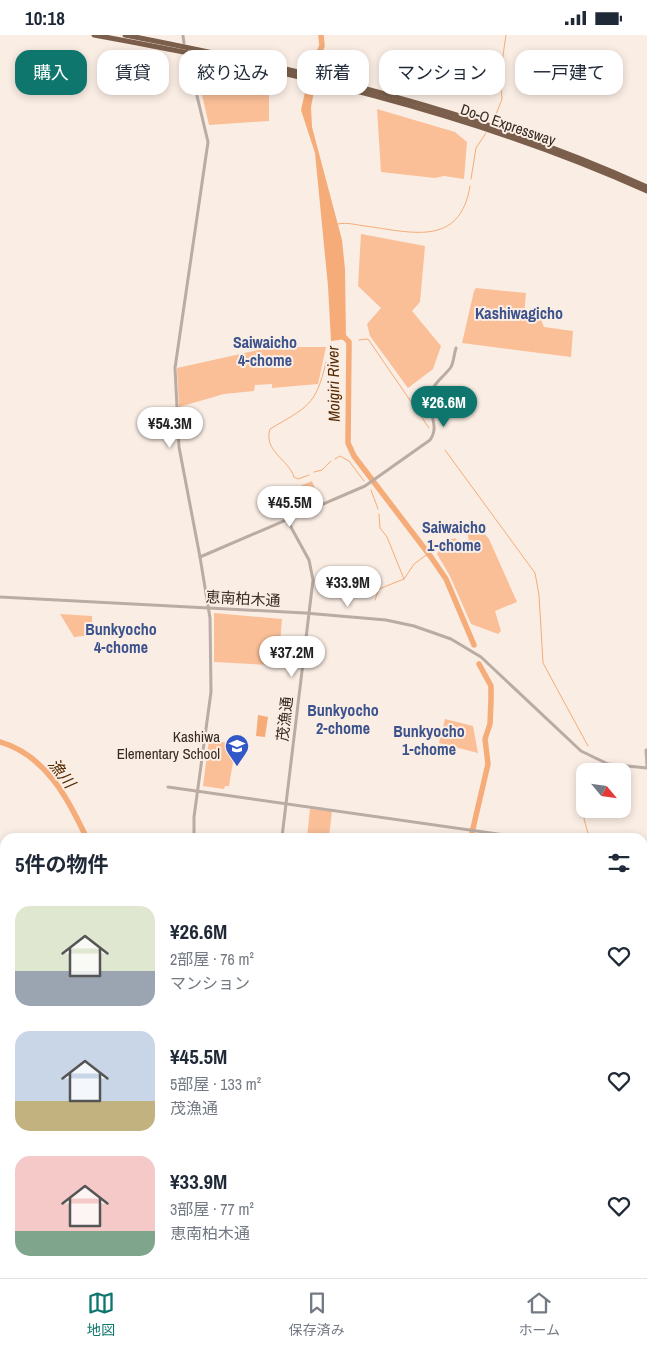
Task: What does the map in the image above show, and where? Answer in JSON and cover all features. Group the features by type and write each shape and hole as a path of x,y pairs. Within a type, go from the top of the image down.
{"highway":[{"name":"Do-O Expressway","path":"94,35 297,74"},
{"name":"Do-O Expressway","path":"125,35 297,74"},
{"name":"Do-O Expressway","path":"369,92 479,121 612,170 647,187"},
{"name":"Do-O Expressway","path":"369,93 469,123 585,165 647,191"}],"street":[{"path":"183,36 184,43"},
{"path":"194,833 211,691 209,608 179,447 175,368 208,142 197,95"},
{"path":"200,557 370,483 433,436 435,428 429,403 430,396 437,382 450,367 456,348"},
{"name":"茂漁通","path":"282,833 313,580 311,564 287,520"},
{"name":"恵南柏木通","path":"0,597 309,613 405,623 451,639 481,657 581,751 608,764 647,767"},
{"path":"646,751 647,767"},
{"path":"168,787 494,833"}],"shaded area":[{"path":"202,95 269,95 269,121 209,125"},
{"path":"304,95 313,95 311,107 312,127 342,240 345,269 346,339 331,341 328,286 315,153 301,110"},
{"path":"377,109 455,132 467,142 464,179 381,172"},
{"path":"361,234 425,246 420,302 412,311 441,346 433,369 408,388 370,336 367,324 381,308 358,286"},
{"path":"476,288 526,293 524,315 540,317 544,327 573,331 571,357 462,343"},
{"path":"272,347 326,347 318,384 272,388 272,384 255,385 254,391 224,394 179,407 177,368"},
{"path":"312,481 320,502 303,509 286,492"},
{"path":"476,524 489,539 517,602 495,611 501,631 498,634 471,624 450,576 437,554 444,541 455,538 467,553 470,550 467,529"},
{"path":"214,613 282,619 279,656 270,665 214,662"},
{"path":"60,614 92,616 92,635 74,637"},
{"path":"258,715 268,717 265,737 256,736"},
{"path":"445,719 473,726 478,753 439,743"},
{"path":"209,740 236,744 229,786 225,786 224,789 203,786"},
{"path":"310,809 332,811 329,833 307,833"}],"waterway":[{"name":"Moigiri River","path":"320,50 322,46 321,35"},
{"path":"493,122 502,99 500,76 506,35"},
{"path":"471,179 476,148 486,133"},
{"path":"338,224 348,223 416,232 431,231 445,227 456,219 465,206 470,186"},
{"name":"Moigiri River","path":"341,334 349,342 348,443 354,456 446,579 474,645"},
{"path":"359,340 368,339 429,428"},
{"path":"309,475 298,479 294,477 287,465 273,449 269,437 270,429 301,410 314,397 326,362"},
{"path":"445,450 535,573 539,595 543,663 588,746"},
{"path":"335,459 340,456 349,461 364,481"},
{"path":"314,472 322,470 331,461"},
{"path":"371,490 378,509"},
{"path":"379,514 380,528 387,537 404,579"},
{"path":"375,600 379,589 404,579 414,564 429,553"},
{"path":"472,833 488,764 485,739 490,724 491,686 479,664"},
{"name":"漁川","path":"0,742 16,748 42,767 63,793 84,833"},
{"path":"584,818 588,833"}],"place":[{"name":"Kashiwa Elementary School","path":"237,767"}],"district":[{"name":"Kashiwagicho","path":"519,313"},
{"name":"Saiwaicho 4-chome","path":"265,351"},
{"name":"Saiwaicho 1-chome","path":"454,536"},
{"name":"Bunkyocho 4-chome","path":"121,638"},
{"name":"Bunkyocho 2-chome","path":"343,719"},
{"name":"Bunkyocho 1-chome","path":"429,740"}]}
